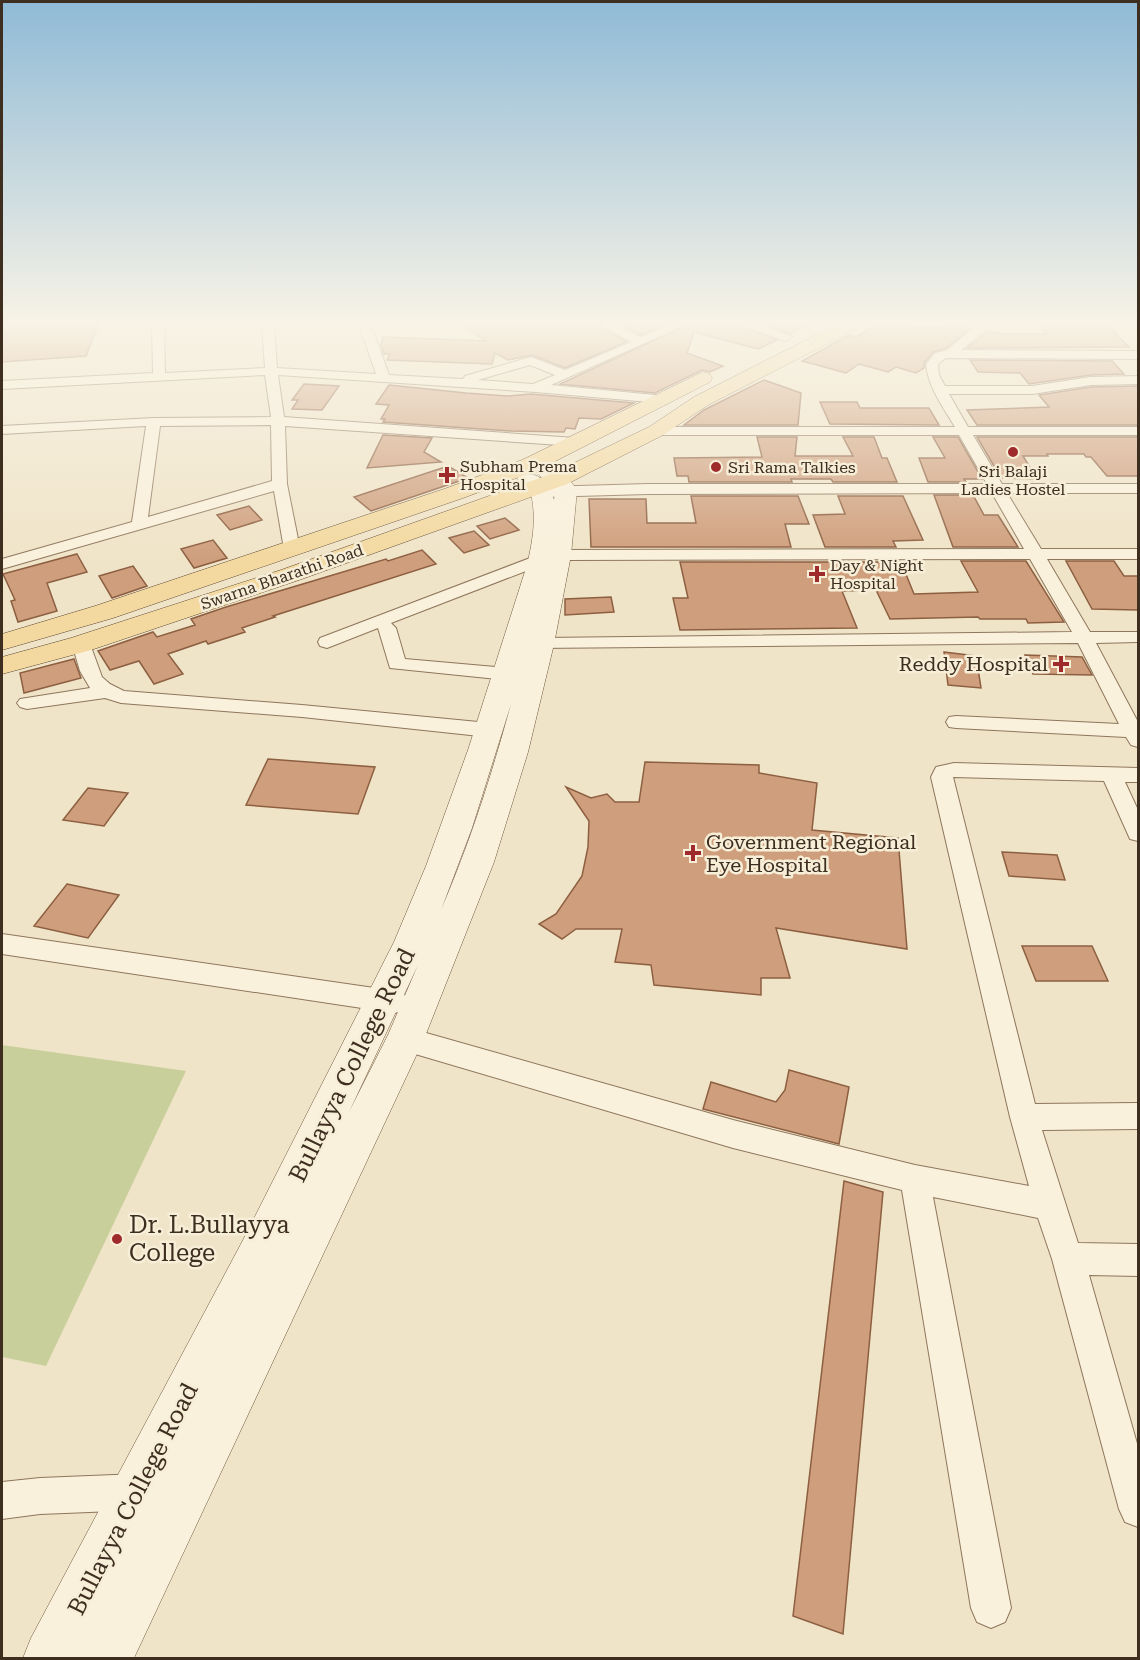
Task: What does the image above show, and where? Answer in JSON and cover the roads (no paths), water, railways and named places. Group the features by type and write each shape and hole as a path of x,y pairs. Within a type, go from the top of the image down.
{"main road":[{"path":"2,642 104,612 455,494 530,465 654,402"},
{"path":"547,483 680,402"},
{"path":"2,654 419,520 547,483 656,431 699,402"},
{"name":"Bullayya College Road","path":"105,1659 186,1492 403,1015 478,862 513,752 541,644 549,557 547,483"},
{"name":"Swarna Bharathi Road","path":"2,666 81,644 301,572 547,483"},
{"name":"Bullayya College Road","path":"51,1659 135,1492 258,1258 403,1015 411,942 447,855 507,674 549,557"}],"street":[{"path":"275,402 280,484 292,549"},
{"path":"947,402 1083,636 1136,735"},
{"path":"2,430 154,422 278,421 575,442"},
{"path":"140,525 154,422"},
{"path":"656,431 1138,431"},
{"path":"547,483 1138,488"},
{"path":"2,564 280,484"},
{"path":"327,642 549,557 1138,554"},
{"path":"387,628 396,664 507,674"},
{"path":"541,644 1138,637"},
{"path":"81,644 95,683 104,692"},
{"path":"27,703 104,692 121,697 302,711 489,730"},
{"path":"956,722 1136,735"},
{"path":"1138,775 954,770 944,772 942,777 1024,1118 1049,1205 1068,1259 1138,1509"},
{"path":"1110,774 1138,834"},
{"path":"2,944 403,1015 733,1134 915,1179 1049,1205"},
{"path":"1024,1118 1138,1116"},
{"path":"915,1179 991,1608"},
{"path":"1068,1259 1138,1260"},
{"path":"2,1501 40,1496 186,1492"}],"place":[{"name":"Sri Balaji Ladies Hostel","path":"1013,452"},
{"name":"Sri Rama Talkies","path":"716,467"},
{"name":"Subham Prema Hospital","path":"447,475"},
{"name":"Day & Night Hospital","path":"817,574"},
{"name":"Reddy Hospital","path":"1061,664"},
{"name":"Government Regional Eye Hospital","path":"693,853"},
{"name":"Dr. L.Bullayya College","path":"117,1239"}]}
